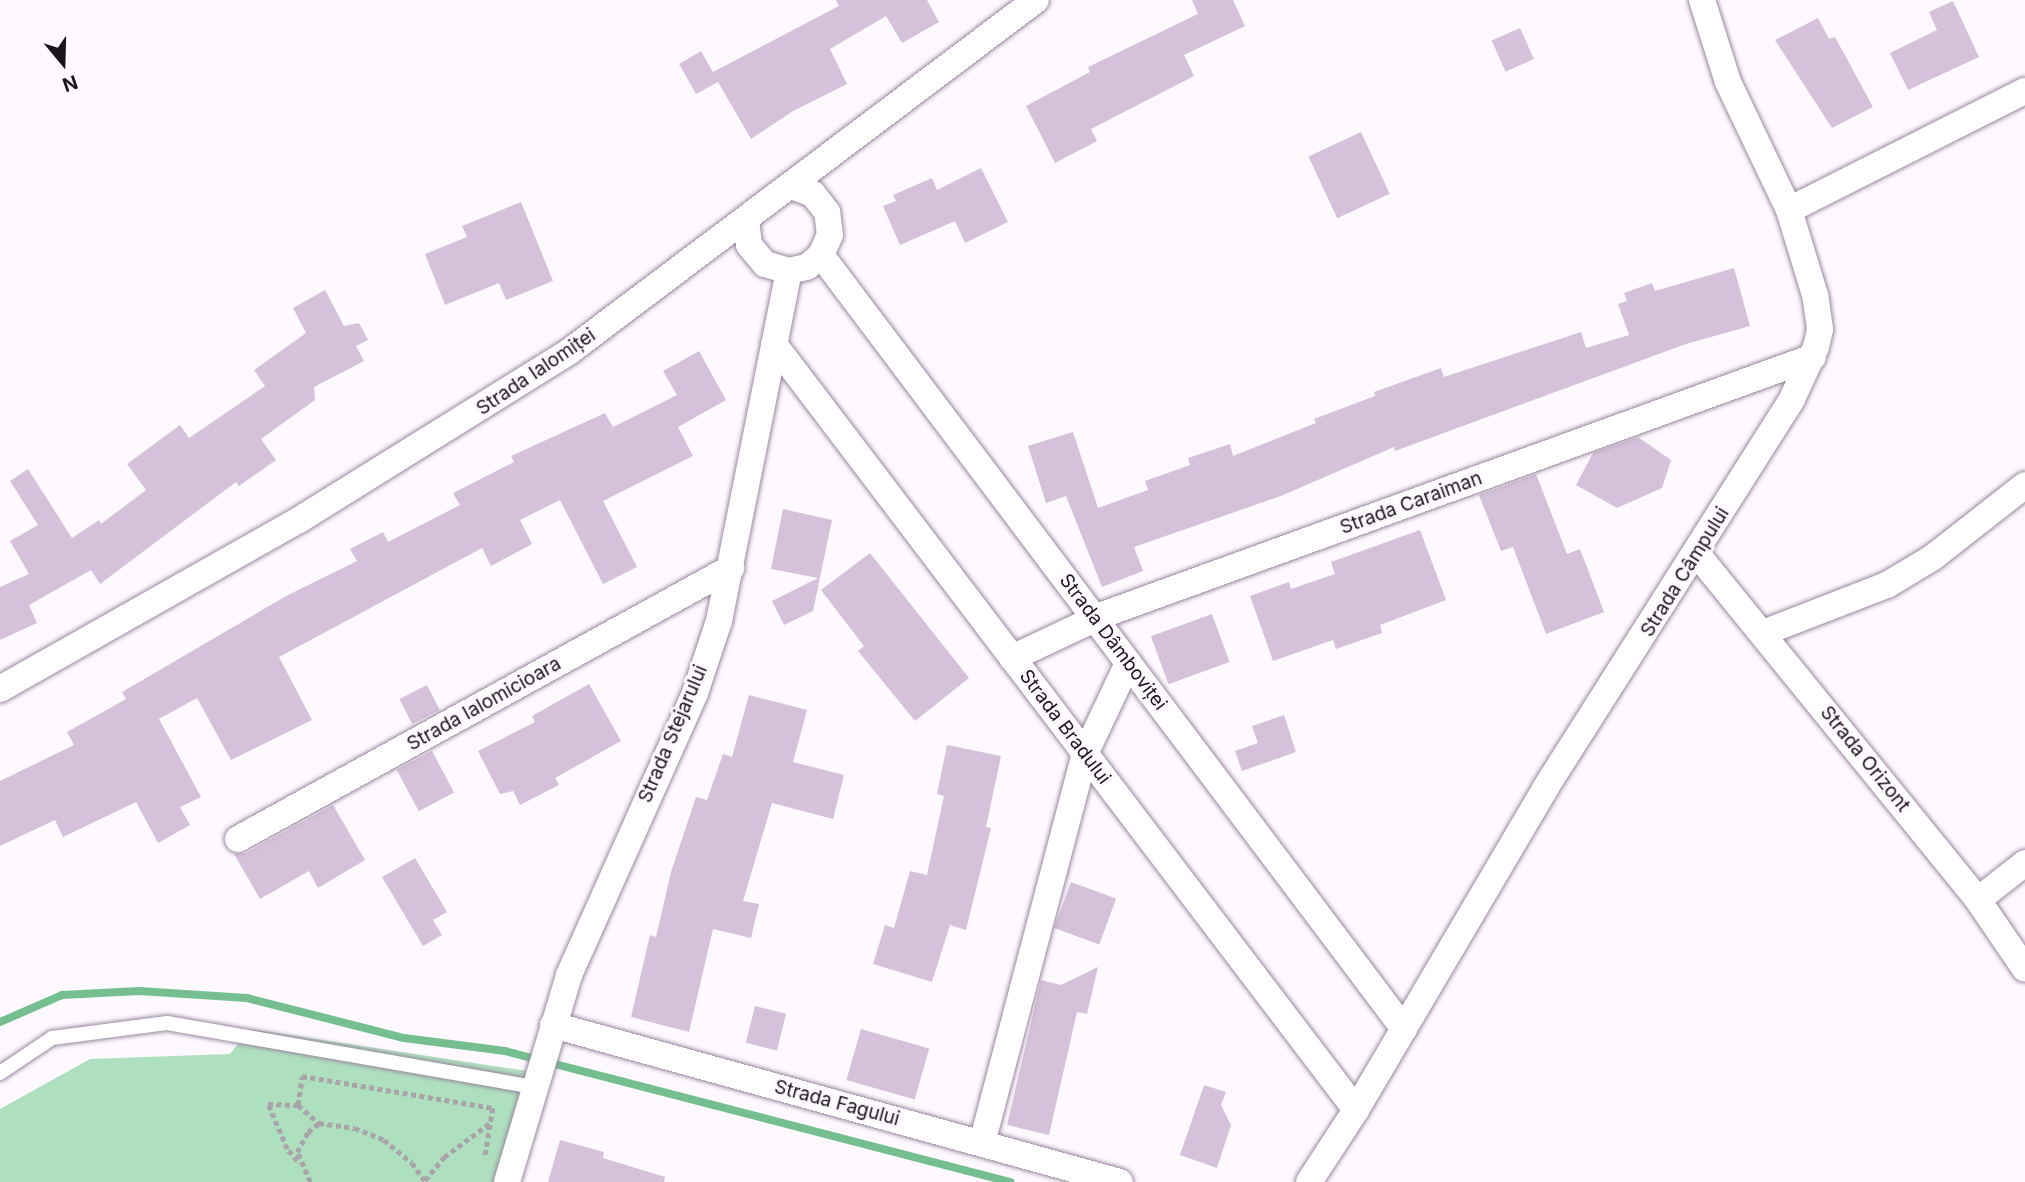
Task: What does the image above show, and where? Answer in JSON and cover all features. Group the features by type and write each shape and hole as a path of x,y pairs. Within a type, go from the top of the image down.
{"street":[{"name":"Strada Ialomiței","path":"0,689 299,520 570,351 1036,0"},
{"name":"Strada Câmpului","path":"1309,1182 1356,1110 1546,787 1698,554 1792,399 1812,357 1820,329 1815,295 1789,210 1728,82 1702,0"},
{"path":"1789,210 2025,91"},
{"path":"746,220 749,245 765,264 789,271 807,267 821,255 830,235 827,212 813,194 791,186"},
{"name":"Strada Dâmboviței","path":"821,255 1404,1029"},
{"name":"Strada Stejarului","path":"507,1182 535,1081 586,930 695,693 731,568 789,271"},
{"name":"Strada Bradului","path":"774,344 1356,1110"},
{"name":"Strada Caraiman","path":"1012,658 1094,618 1812,357"},
{"path":"1763,633 1887,585 1932,558 2025,485"},
{"name":"Strada Orizont","path":"1698,554 1978,900 2025,969"},
{"name":"Strada Ialomicioara","path":"238,839 731,568"},
{"path":"982,1143 1085,754 1128,663"},
{"path":"1978,900 2025,863"},
{"name":"Strada Fagului","path":"551,1033 982,1143 1120,1182"}],"lane":[{"path":"0,1073 52,1038 167,1023 535,1081"}],"path":[{"path":"298,1105 302,1076 493,1108 483,1170"},
{"path":"310,1182 298,1161 287,1149 268,1104 298,1105 319,1123 355,1128 384,1140 425,1181 458,1145 491,1122"},
{"path":"298,1161 301,1143 319,1123"}],"green space":[{"path":"250,1029 527,1071 497,1182 0,1182 0,1109 90,1059 230,1054"}],"building":[{"path":"836,0 927,0 939,22 902,43 886,16 830,49 847,84 793,111 751,139 718,82 696,94 679,64 701,51 713,72 839,6"},
{"path":"1192,0 1233,0 1245,26 1184,55 1194,76 1091,129 1097,141 1055,163 1026,106 1090,72 1088,67 1198,14"},
{"path":"1953,1 1979,57 1908,90 1890,53 1937,30 1929,12"},
{"path":"1818,18 1829,39 1835,37 1873,107 1832,128 1775,40"},
{"path":"1520,28 1534,59 1506,72 1492,41"},
{"path":"1361,132 1390,194 1337,218 1308,157"},
{"path":"981,168 1008,222 965,243 955,221 900,245 883,206 896,201 893,195 932,178 937,190"},
{"path":"521,202 553,281 506,300 499,283 445,305 425,254 467,237 462,226"},
{"path":"1734,268 1750,326 1686,344 1395,451 1394,447 1281,496 1134,547 1143,571 1102,587 1066,496 1046,503 1028,446 1073,432 1098,508 1148,490 1145,481 1190,465 1188,458 1230,444 1233,456 1316,423 1314,419 1375,396 1374,392 1441,368 1444,377 1581,332 1586,348 1629,335 1618,304 1627,301 1624,293 1652,283 1655,291"},
{"path":"325,290 344,326 359,323 368,340 356,346 364,361 314,387 315,400 261,439 276,460 239,486 236,482 100,584 91,570 29,605 37,623 0,640 0,587 29,574 10,541 38,525 10,481 28,469 72,538 99,520 101,524 146,490 127,464 180,425 189,438 265,386 254,370 306,333 293,308"},
{"path":"699,351 726,400 678,427 693,456 603,501 637,567 603,584 560,500 520,520 532,544 491,566 482,548 279,657 312,720 231,760 197,698 159,719 201,797 180,807 190,825 158,843 136,802 63,837 55,820 0,846 0,781 74,745 67,732 126,699 122,692 288,595 357,561 350,549 383,532 388,542 460,505 453,493 514,462 511,456 605,413 613,427 677,395 663,371"},
{"path":"1638,437 1671,460 1662,488 1617,508 1576,485 1593,453"},
{"path":"1536,474 1567,554 1580,549 1604,612 1546,634 1513,547 1501,551 1479,495"},
{"path":"783,509 832,520 813,611 784,625 772,601 818,578 771,569"},
{"path":"1420,530 1446,600 1380,625 1382,633 1336,649 1333,640 1273,661 1250,596 1289,582 1291,589 1335,574 1331,562"},
{"path":"870,553 969,678 915,721 858,651 864,646 821,590"},
{"path":"1212,614 1229,662 1168,684 1151,636"},
{"path":"589,684 621,741 555,778 559,785 520,805 513,791 500,794 478,751 535,722 532,716"},
{"path":"427,685 440,710 412,724 399,699"},
{"path":"749,695 807,710 793,762 844,775 833,819 772,803 743,901 759,904 751,938 713,929 689,1032 631,1017 650,935 656,937 671,872 696,797 707,800 723,754 732,757"},
{"path":"1284,715 1296,752 1242,771 1235,751 1258,743 1252,726"},
{"path":"947,745 1001,756 986,827 991,828 966,930 950,925 932,982 873,964 885,925 894,928 910,871 927,875 944,796 937,794"},
{"path":"432,751 454,792 419,811 397,770"},
{"path":"333,805 365,860 318,888 309,871 260,899 234,854 246,853"},
{"path":"415,858 447,912 433,920 442,935 423,946 382,877"},
{"path":"1071,882 1116,898 1099,944 1054,928"},
{"path":"1098,967 1087,1014 1077,1012 1049,1135 1007,1125 1041,980 1061,985"},
{"path":"755,1006 786,1014 777,1051 746,1043"},
{"path":"861,1029 929,1049 915,1100 846,1080"},
{"path":"1204,1085 1226,1092 1221,1105 1231,1125 1217,1168 1180,1155"},
{"path":"560,1140 604,1152 603,1158 665,1177 664,1182 548,1182"}],"waterway":[{"path":"0,1022 62,995 139,991 247,998 404,1038 505,1051 1010,1182"}]}
